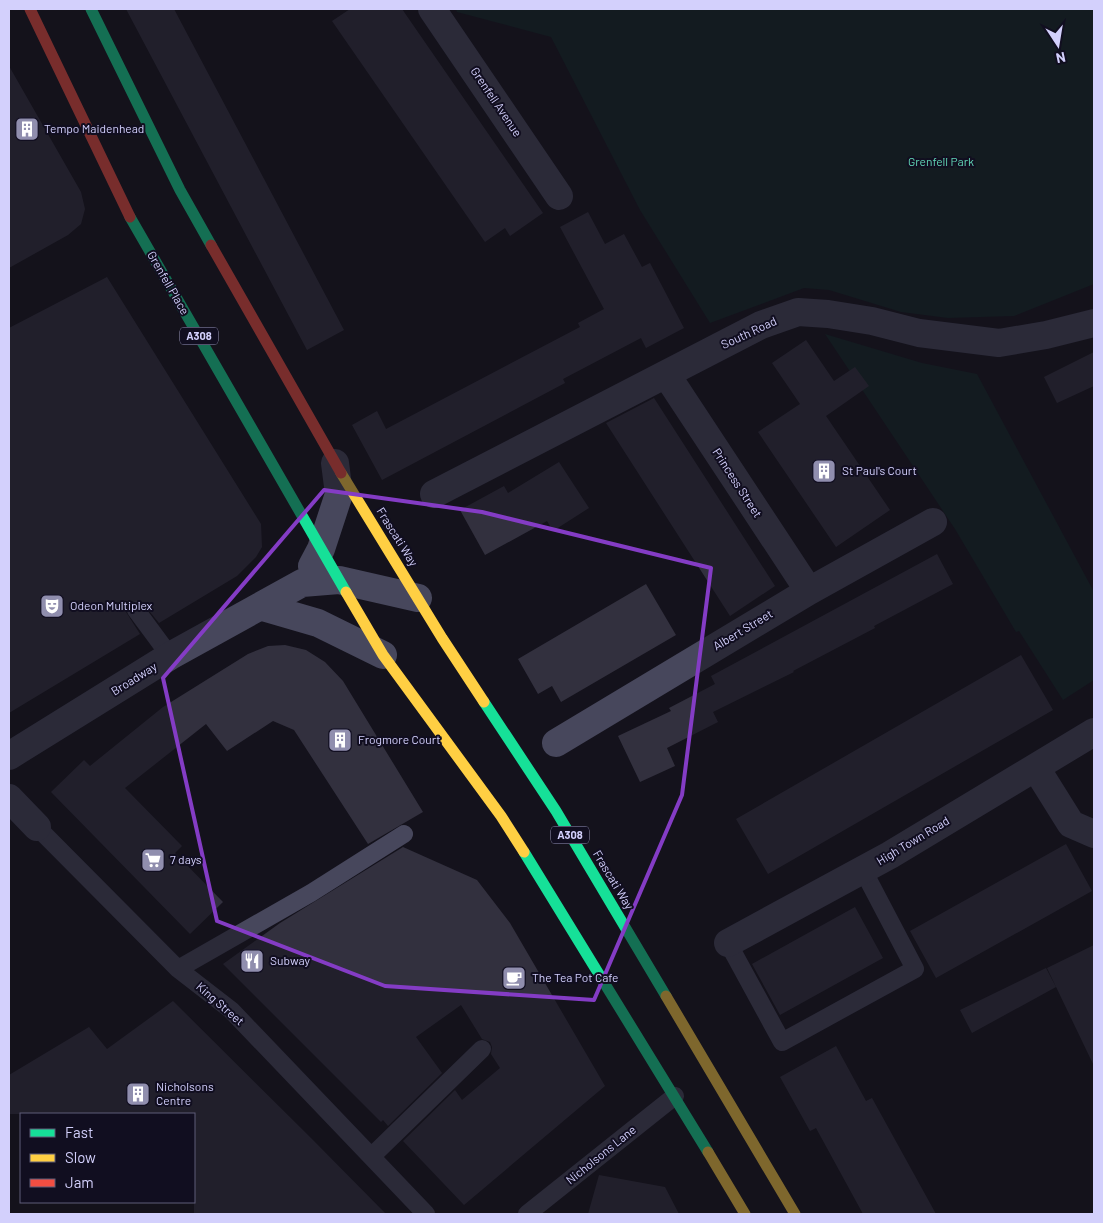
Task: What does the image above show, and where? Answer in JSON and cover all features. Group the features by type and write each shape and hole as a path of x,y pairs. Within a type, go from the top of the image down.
{"main road":[{"name":"Grenfell Place","path":"30,9 129,214 383,655"},
{"name":"A308","path":"91,9 180,190 335,463"},
{"name":"Frascati Way","path":"335,463 418,598 556,812 795,1214"},
{"name":"A308","path":"383,655 496,809 675,1096 744,1214"}],"street":[{"name":"Grenfell Avenue","path":"432,9 559,196"},
{"name":"South Road","path":"434,494 761,325 798,312 828,314 872,321 919,333 998,343 1046,335 1094,323"},
{"name":"Princess Street","path":"666,374 809,591"},
{"path":"302,584 321,549 339,494 335,463"},
{"name":"Albert Street","path":"556,741 809,591 933,522"},
{"name":"Broadway","path":"9,756 170,656 263,607 302,584 339,580 418,598"},
{"path":"263,607 318,623 383,655"},
{"name":"High Town Road","path":"728,944 863,870 1094,732"},
{"path":"1036,768 1071,824 1094,834"},
{"name":"King Street","path":"9,798 37,827"}],"lane":[{"path":"136,610 170,656"},
{"name":"King Street","path":"37,827 178,969 231,1010 426,1214"},
{"path":"178,969 320,888 404,834"},
{"path":"728,944 782,1042 915,969 863,870"},
{"path":"372,1156 482,1049"},
{"name":"Nicholsons Lane","path":"527,1214 675,1096"}],"highlighted area":[{"path":"324,490 482,512 711,568 682,795 594,1000 385,986 217,921 163,678"}],"green space":[{"name":"Grenfell Park","path":"456,9 1094,9 1094,284 1014,316 948,318 901,312 829,290 804,288 710,323 640,210 551,37 457,12"},
{"path":"825,334 922,363 977,374 1094,592 1094,680 1063,700 1019,631 1016,632 955,529"}],"building":[{"path":"126,9 174,9 344,330 307,350"},
{"path":"350,9 402,9 543,213 510,236 505,228 485,242 332,21"},
{"name":"Tempo Maidenhead","path":"9,66 81,192 85,209 81,224 68,235 9,268"},
{"path":"588,212 605,244 624,234 642,267 650,263 684,328 646,348 641,338 563,379 565,383 382,480 352,425 377,411 386,429 580,327 578,323 604,309 560,227"},
{"path":"107,277 261,524 262,547 256,557 237,576 159,623 141,601 130,601 126,612 140,634 9,713 9,328"},
{"name":"St Paul's Court","path":"806,340 834,381 855,367 869,386 826,416 890,510 836,547 758,432 800,404 772,363"},
{"path":"1094,352 1094,386 1057,403 1044,377"},
{"path":"654,398 775,586 730,616 606,423"},
{"path":"559,462 589,508 553,531 547,521 485,555 460,510 504,486 508,493"},
{"path":"937,554 953,584 874,626 875,628 794,672 713,712 718,722 667,748 675,766 640,782 618,736 671,711 669,708 715,684 711,676"},
{"path":"646,584 676,635 561,702 552,686 538,694 518,659"},
{"path":"285,645 306,650 325,662 343,681 423,812 368,844 294,730 273,721 227,751 206,724 125,788 182,846 175,853 223,902 190,934 51,792 84,760 90,766 163,707 248,654 268,646"},
{"path":"1021,655 1053,710 768,874 736,819"},
{"path":"1066,844 1092,891 936,978 910,931"},
{"path":"403,847 477,880 510,923 605,1086 464,1205 403,1141 455,1090 462,1100 500,1068 491,1054 492,1047 490,1042 482,1039 461,1005 416,1037 442,1073 388,1126 383,1120 381,1122 223,964 280,923"},
{"path":"855,907 883,958 780,1015 752,964"},
{"path":"1094,945 1094,1066 1047,968"},
{"path":"1046,968 1056,987 972,1033 960,1010"},
{"name":"Nicholsons Centre","path":"173,1001 386,1214 194,1214 195,1113 9,1114 9,1075 89,1027 107,1049"},
{"path":"836,1046 866,1101 872,1098 936,1214 863,1214 816,1128 810,1131 780,1077"},
{"path":"599,1175 665,1187 679,1214 588,1214"}],"traffic: fast":[{"path":"91,9 180,190 211,245"},
{"path":"130,217 346,592"},
{"path":"484,702 556,811 666,996"},
{"path":"524,852 708,1152"}],"traffic: slow":[{"path":"341,473 442,638 484,702"},
{"path":"346,592 383,655 501,816 524,852"},
{"path":"666,996 795,1214"},
{"path":"708,1152 745,1214"}],"traffic: jam":[{"path":"30,9 130,217"},
{"path":"211,245 341,473"}],"place":[{"name":"Tempo Maidenhead","path":"27,129"},
{"name":"St Paul's Court","path":"824,471"},
{"name":"Odeon Multiplex","path":"52,606"},
{"name":"Frogmore Court","path":"340,740"},
{"name":"7 days","path":"153,860"},
{"name":"Subway","path":"252,961"},
{"name":"The Tea Pot Cafe","path":"514,978"},
{"name":"Nicholsons Centre","path":"138,1094"}]}
